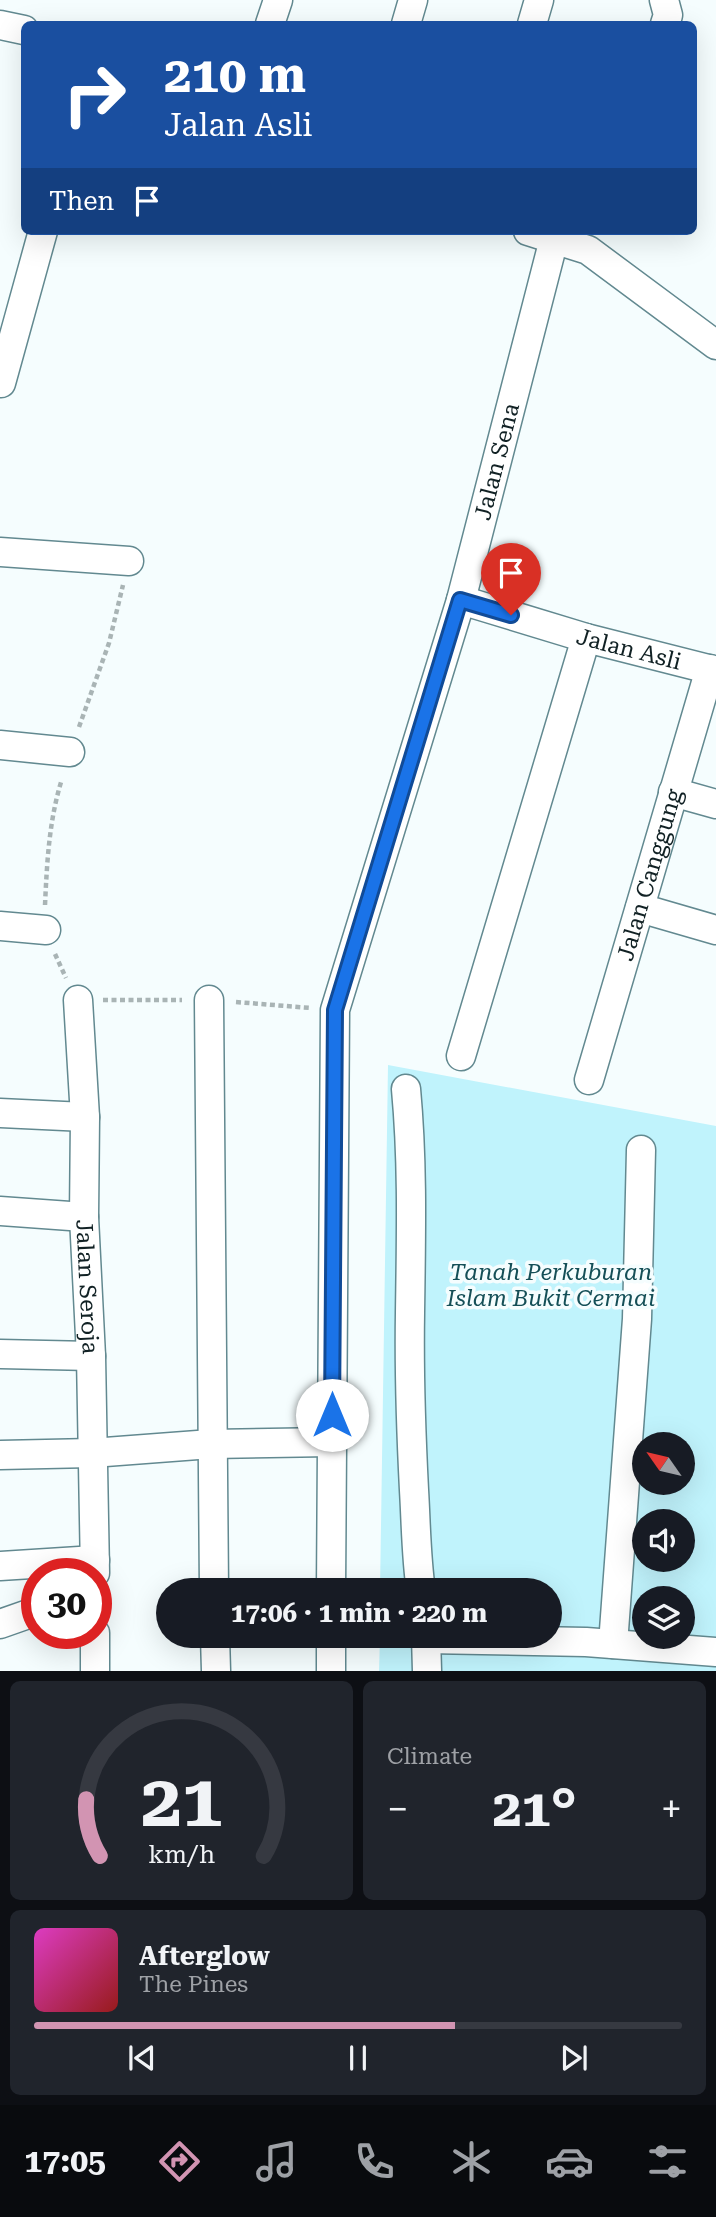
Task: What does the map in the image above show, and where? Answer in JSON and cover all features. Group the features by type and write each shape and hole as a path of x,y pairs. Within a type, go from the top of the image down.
{"street":[{"path":"271,21 278,0"},
{"path":"407,21 413,0"},
{"path":"533,21 539,0"},
{"path":"664,0 668,15 665,21"},
{"path":"0,25 21,29"},
{"path":"1,383 42,235"},
{"path":"541,235 591,240 716,345"},
{"name":"Jalan Sena","path":"331,1578 335,1010 460,600 541,235"},
{"path":"0,552 129,561"},
{"name":"Jalan Asli","path":"460,600 586,638 713,670"},
{"path":"461,1056 586,638"},
{"name":"Jalan Canggung","path":"589,1080 673,792 713,670"},
{"path":"0,745 70,752"},
{"path":"673,792 716,804"},
{"path":"640,908 716,930"},
{"path":"0,926 46,930"},
{"name":"Jalan Seroja","path":"78,1000 85,1117 84,1217 95,1558"},
{"path":"209,1000 214,1578"},
{"path":"406,1089 412,1244 412,1435 419,1578"},
{"path":"0,1113 85,1117"},
{"path":"612,1644 637,1319 640,1150"},
{"path":"0,1211 84,1217"},
{"path":"0,1354 90,1356"},
{"path":"0,1455 92,1454 211,1444 331,1442"},
{"path":"0,1566 21,1566"},
{"path":"0,1624 21,1617"},
{"path":"562,1642 716,1652"},
{"path":"215,1648 216,1671"},
{"path":"331,1648 331,1671"},
{"path":"426,1648 427,1671"},
{"path":"95,1649 95,1671"}],"green space":[{"name":"Tanah Perkuburan Islam Bukit Cermai","path":"388,1065 716,1126 716,1671 379,1671 380,1648 562,1648 562,1578 380,1578"}],"route":[{"path":"332,1415 335,1010 460,600 511,615"}]}
